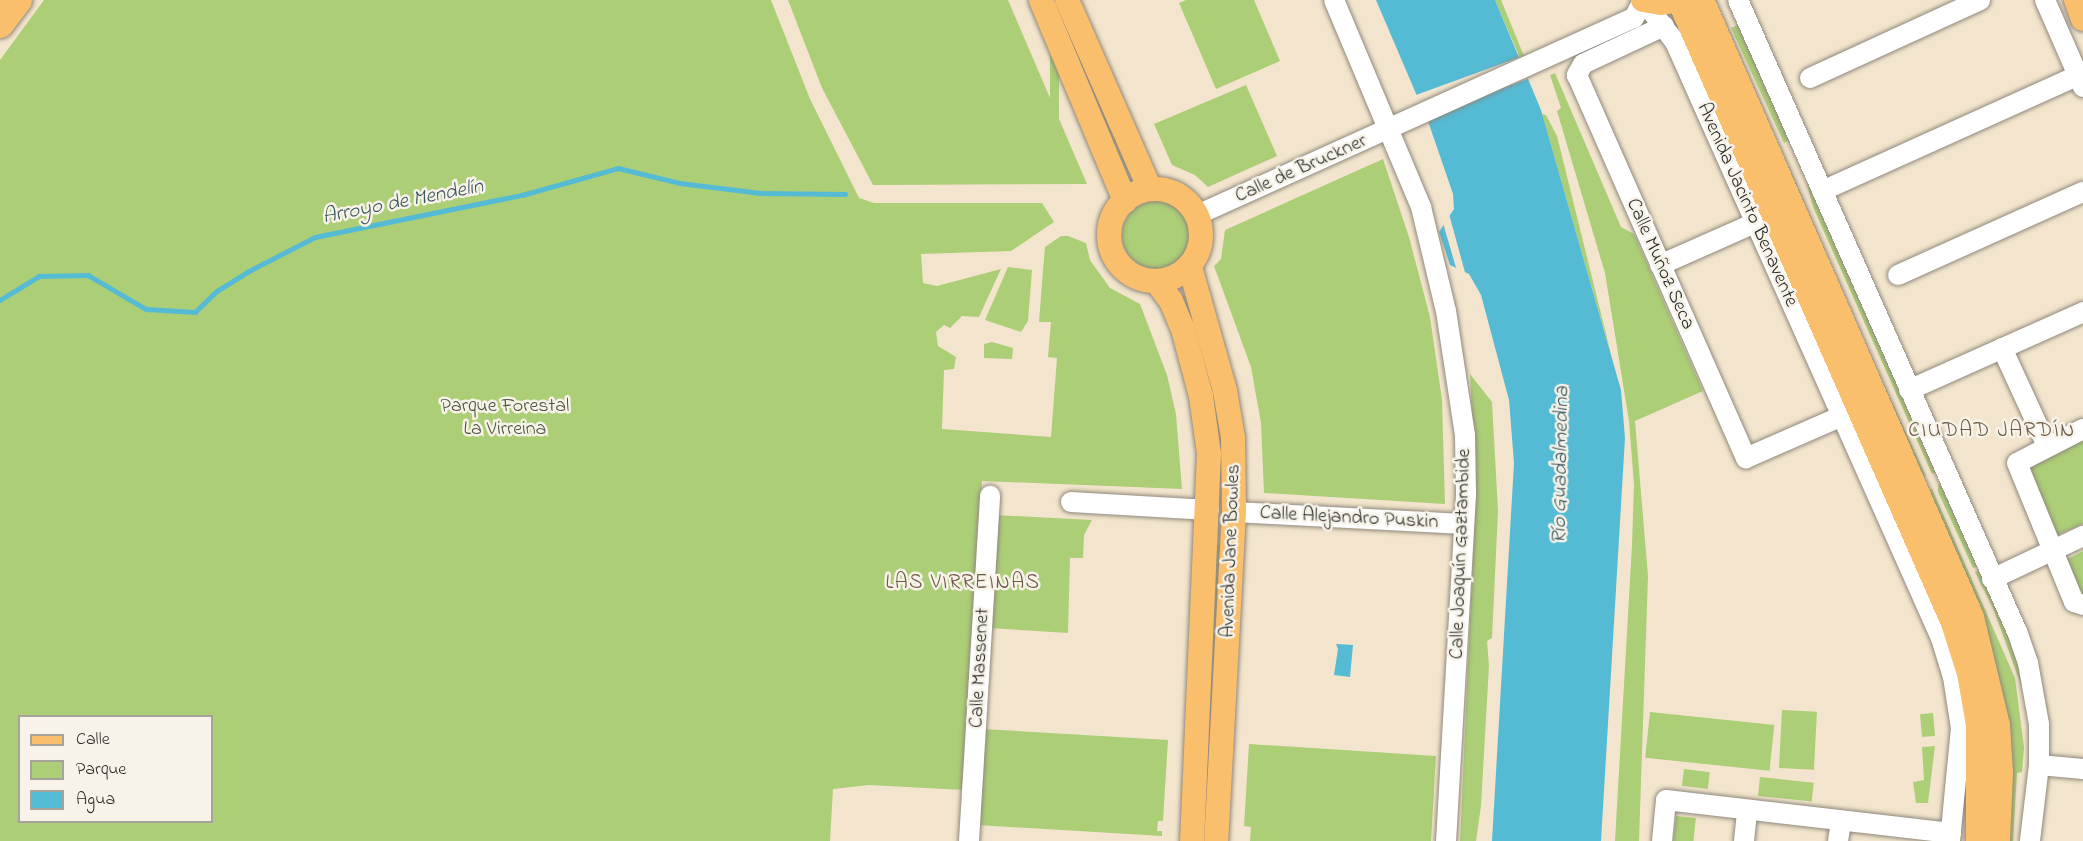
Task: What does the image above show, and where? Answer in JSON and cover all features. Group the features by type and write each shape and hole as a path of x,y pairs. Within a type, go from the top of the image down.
{"highway":[{"path":"0,24 18,0"}],"main road":[{"path":"1041,0 1125,201"},
{"path":"1067,0 1150,189"},
{"path":"1643,0 1685,0 1953,623 1969,673 1978,725 1978,841"},
{"path":"1150,189 1179,197 1197,215 1201,243 1190,267 1177,276 1156,281 1134,276 1117,261 1110,247 1110,225 1125,201 1150,189"},
{"name":"Avenida Jane Bowles","path":"1190,267 1226,391 1233,438 1234,512 1216,841"},
{"name":"Avenida Jane Bowles","path":"1156,281 1177,313 1201,396 1209,454 1209,510 1192,841"},
{"path":"1861,409 1972,617 1987,670 1998,725 2001,773 1998,841"}],"street":[{"name":"Calle Joaquín Gaztambide","path":"1334,0 1397,126 1421,207 1446,311 1465,435 1464,524 1446,841"},
{"name":"Calle de Bruckner","path":"1197,215 1634,18 1643,0"},
{"name":"Avenida Jacinto Benavente","path":"1643,0 1675,42 1755,223 1861,409 1953,677 1961,728 1950,837"},
{"path":"1738,0 2028,663 2038,724 2039,765 2030,841"},
{"path":"1810,78 1980,0"},
{"path":"1822,191 2081,78 2044,0"},
{"name":"Calle Muñoz Seca","path":"1664,26 1577,69 1660,265 1746,458 1861,409"},
{"path":"1898,275 2083,192"},
{"path":"1660,265 1755,223"},
{"path":"1909,390 2083,312"},
{"path":"2002,348 2047,446"},
{"path":"2083,429 2017,463 2074,602 2083,605"},
{"name":"Calle Massenet","path":"969,841 990,496"},
{"path":"1071,502 1209,510"},
{"name":"Calle Alejandro Puskin","path":"1234,512 1464,524"},
{"path":"1992,579 2083,536"},
{"path":"2039,765 2083,770"},
{"path":"1662,841 1666,800 1841,821 1904,835 1950,837"},
{"path":"1744,841 1747,810"},
{"path":"1839,841 1841,821"}],"green space":[{"name":"Parque Forestal La Virreina","path":"44,0 771,0 810,99 859,198 874,203 1042,203 1054,222 1011,251 921,254 923,283 937,286 1001,269 979,317 962,316 950,328 944,325 936,332 938,346 956,357 954,369 944,370 942,429 1051,437 1057,358 1048,357 1051,322 1039,322 1045,247 1061,236 1068,236 1086,243 1090,260 1110,288 1140,304 1167,375 1176,414 1182,489 982,481 964,790 869,785 833,789 830,841 0,841 0,60"},
{"path":"788,0 1008,0 1087,184 873,185 822,88"},
{"path":"1050,0 1059,0 1059,165 1050,165"},
{"path":"1186,0 1254,0 1280,61 1216,89 1179,3"},
{"path":"1495,0 1501,0 1524,56 1520,58"},
{"path":"1740,24 1791,139 1784,143 1731,28"},
{"path":"1555,73 1621,227 1634,234 1703,391 1635,421 1648,576 1639,841 1615,841 1634,485 1629,421 1605,273 1557,111 1561,108 1550,75"},
{"path":"1246,85 1277,156 1208,187 1195,175 1172,165 1154,124"},
{"path":"1542,114 1546,115 1557,136 1612,358"},
{"path":"1383,159 1409,237 1430,317 1442,400 1445,504 1264,493 1261,423 1251,367 1214,266 1221,259 1225,230"},
{"path":"1789,167 1853,318 1926,476 1921,478 1785,169"},
{"path":"1810,184 1938,471 1932,474 1813,207 1807,185"},
{"path":"1156,201 1169,204 1180,211 1187,222 1190,235 1187,248 1180,259 1169,266 1156,269 1143,266 1132,259 1125,248 1122,235 1125,222 1132,211 1143,204"},
{"path":"1008,267 1032,270 1028,321 1021,332 985,320"},
{"path":"992,342 1013,348 1012,359 984,358 984,344"},
{"path":"1470,374 1492,402 1498,511 1492,638 1487,641 1489,666 1481,806 1476,841 1460,841 1476,488"},
{"path":"2083,438 2083,524 2054,536 2025,464"},
{"path":"1944,482 1981,565 1973,568 1938,492 1938,485"},
{"path":"1932,489 2015,678 2024,747 2022,772 2017,773 2013,841 2005,841 1927,491"},
{"path":"996,515 1092,520 1084,535 1083,558 1070,558 1068,633 989,628"},
{"path":"1216,545 1224,545 1224,774 1216,774"},
{"path":"2083,551 2083,596 2066,560"},
{"path":"1982,569 2013,638 2027,684 2021,685 1993,608 1975,572"},
{"path":"1782,710 1817,712 1814,770 1779,768"},
{"path":"1650,712 1774,725 1770,771 1645,758"},
{"path":"1933,713 1935,736 1922,737 1920,714"},
{"path":"983,729 1168,740 1163,821 1158,821 1157,831 1162,831 1162,836 977,825"},
{"path":"1249,744 1436,756 1431,841 1250,841 1251,827 1244,826"},
{"path":"1935,746 1928,803 1916,803 1913,782 1924,780 1922,747"},
{"path":"1684,769 1710,772 1708,789 1682,786"},
{"path":"1760,777 1814,783 1812,802 1758,796"},
{"path":"1676,816 1696,818 1693,841 1673,841"}],"water":[{"name":"Río Guadalmedina","path":"1376,0 1495,0 1541,110 1621,390 1625,438 1601,841 1492,841 1514,463 1509,400 1481,295 1469,274 1450,265 1439,232 1454,209 1453,194 1429,124"},
{"path":"1336,644 1353,645 1350,677 1334,675 1338,649"}],"pier":[{"path":"1523,56 1531,78 1422,117 1414,96"},
{"path":"1449,214 1466,276 1457,271 1443,223"}],"waterway":[{"name":"Arroyo de Mendelín","path":"0,300 39,276 88,275 146,309 195,312 217,291 247,272 315,237 522,195 618,168 680,183 760,193 845,194"}],"district":[{"name":"CIUDAD JARDÍN","path":"1992,431"},
{"name":"LAS VIRREINAS","path":"963,583"}]}
